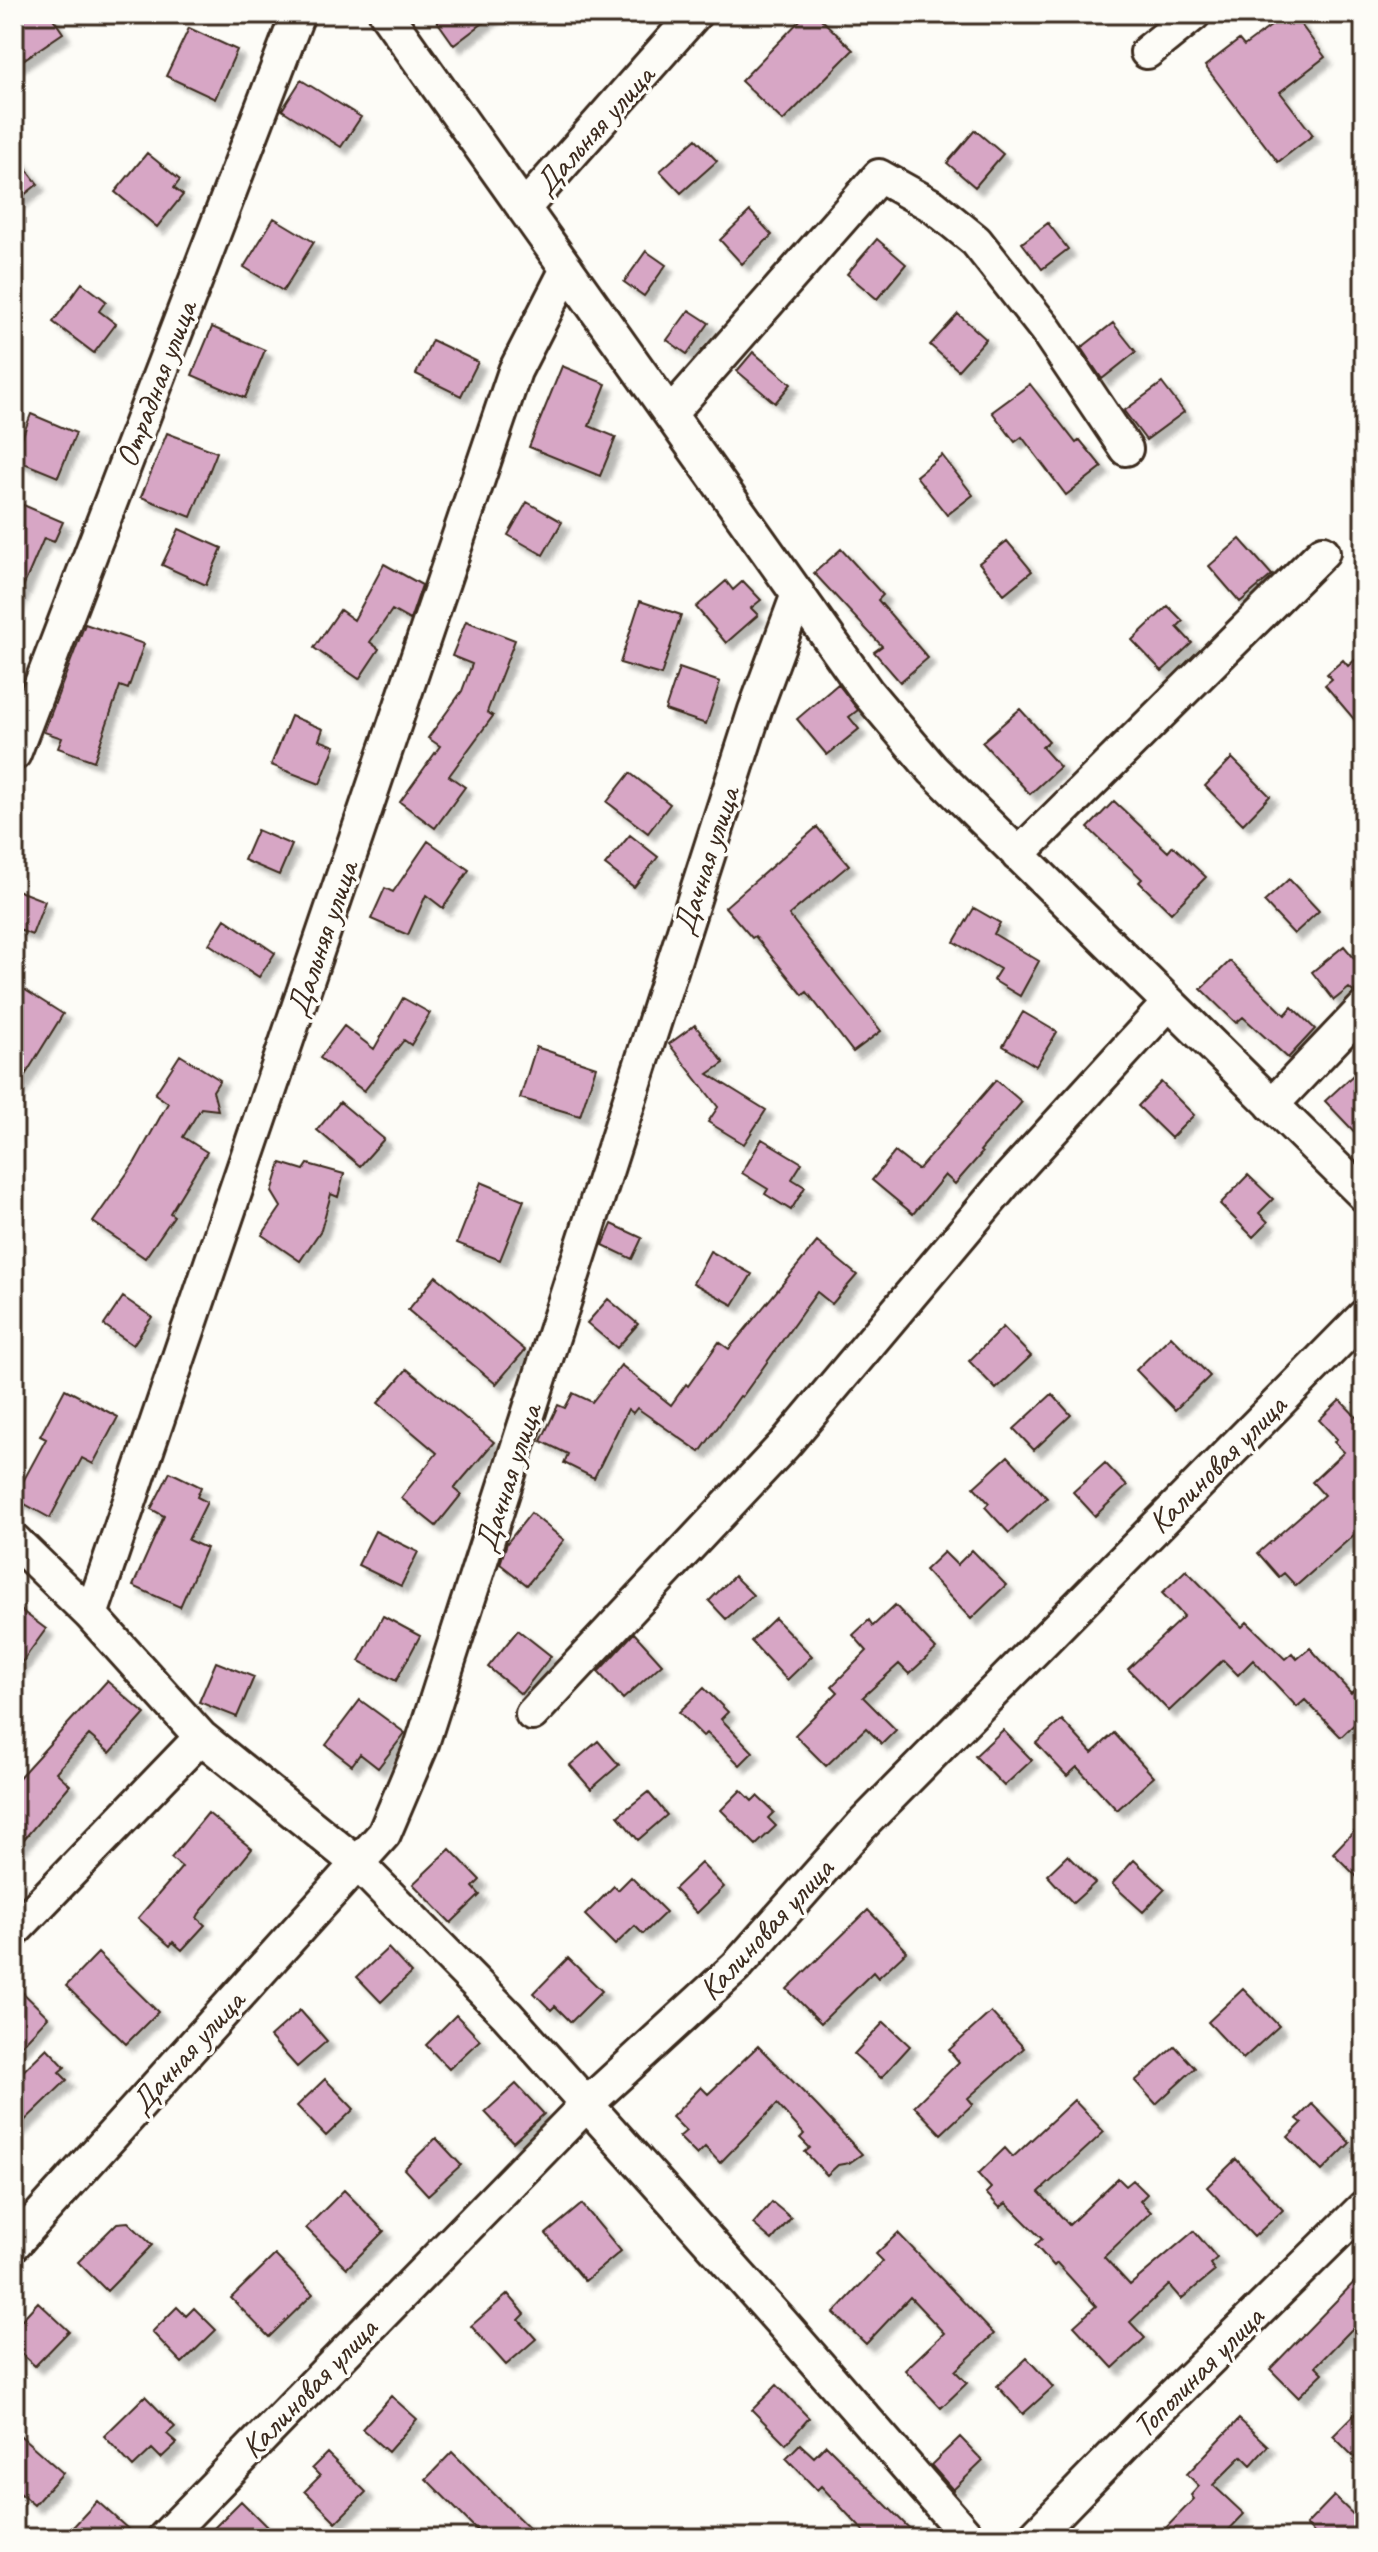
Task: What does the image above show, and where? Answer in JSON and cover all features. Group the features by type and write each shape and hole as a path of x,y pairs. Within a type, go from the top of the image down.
{"street":[{"name":"Отрадная улица","path":"14,754 298,14"},
{"path":"386,14 867,692 933,770 1364,1195"},
{"name":"Дальняя улица","path":"524,208 695,14"},
{"path":"1147,52 1194,14"},
{"path":"670,414 879,176 933,206 976,241 1046,330 1126,449"},
{"name":"Дальняя улица","path":"91,1615 515,371 567,269"},
{"path":"1018,855 1323,552"},
{"name":"Дачная улица","path":"14,2244 384,1834 421,1747 755,710 798,594"},
{"path":"532,1714 785,1444 1007,1180 1168,1004"},
{"path":"1272,1105 1364,1008"},
{"name":"Калиновая улица","path":"164,2538 587,2104 736,1967 861,1826 1364,1316"},
{"path":"14,1540 91,1615 201,1737 357,1863 507,2015 770,2309 969,2538"},
{"path":"14,1931 201,1737"},
{"name":"Тополиная улица","path":"1033,2538 1364,2207"}],"building":[{"path":"14,14 50,14 63,33 14,66"},
{"path":"432,14 495,14 454,45"},
{"path":"806,14 816,14 853,50 783,121 741,81"},
{"path":"1287,14 1293,14 1325,57 1280,92 1313,135 1278,162 1205,66 1239,40 1244,46"},
{"path":"189,28 237,50 215,99 166,76"},
{"path":"301,80 361,117 341,147 282,110"},
{"path":"975,130 1003,154 975,187 947,163"},
{"path":"696,139 717,161 681,193 660,171"},
{"path":"14,153 38,184 14,203"},
{"path":"147,153 180,180 174,188 183,195 157,227 115,192"},
{"path":"750,211 772,235 742,264 720,240"},
{"path":"274,218 314,242 283,291 244,267"},
{"path":"1048,223 1068,249 1042,269 1022,243"},
{"path":"877,239 906,264 877,299 847,274"},
{"path":"646,251 666,265 644,296 624,282"},
{"path":"82,283 106,301 99,311 116,324 94,353 53,322"},
{"path":"689,310 709,323 687,354 667,340"},
{"path":"958,314 986,339 958,370 930,345"},
{"path":"1113,323 1136,352 1102,379 1081,348"},
{"path":"212,327 265,350 245,398 192,375"},
{"path":"432,340 478,362 461,396 416,374"},
{"path":"753,352 791,384 775,403 737,371"},
{"path":"562,366 606,384 589,426 616,437 600,476 529,447"},
{"path":"1162,383 1184,412 1146,440 1124,411"},
{"path":"1030,384 1076,443 1080,440 1102,467 1066,495 1022,437 1015,442 992,412"},
{"path":"31,414 76,433 58,477 14,459"},
{"path":"167,433 217,452 191,517 141,497"},
{"path":"942,455 973,495 947,515 916,476"},
{"path":"14,501 63,522 54,542 44,538 14,608"},
{"path":"527,502 562,522 543,555 508,535"},
{"path":"179,529 222,548 206,585 162,565"},
{"path":"1240,539 1272,575 1240,602 1209,566"},
{"path":"1007,541 1032,571 1004,594 979,563"},
{"path":"841,549 883,595 878,600 928,658 900,682 874,652 882,646 814,573"},
{"path":"384,564 422,585 410,620 392,610 370,642 379,649 359,679 314,648 340,610 354,620"},
{"path":"726,581 733,590 743,581 761,600 751,608 758,615 726,643 696,607"},
{"path":"640,601 681,615 661,675 620,663"},
{"path":"1168,606 1183,621 1177,627 1192,643 1162,671 1132,640"},
{"path":"466,621 515,640 487,712 493,716 449,776 465,787 435,828 400,802 440,746 428,738 462,691 472,664 452,656"},
{"path":"85,624 144,644 128,689 120,686 94,761 58,748 62,738 44,732"},
{"path":"1364,652 1364,731 1325,685 1332,679 1327,674 1343,660 1348,666"},
{"path":"679,668 720,682 706,724 665,710"},
{"path":"838,684 858,710 849,717 859,729 827,755 797,719"},
{"path":"1020,709 1049,741 1042,747 1060,767 1030,794 982,742"},
{"path":"291,716 323,729 319,740 335,746 320,784 271,765"},
{"path":"1232,758 1270,796 1243,824 1205,786"},
{"path":"630,773 670,804 648,833 607,802"},
{"path":"1114,801 1168,852 1173,846 1206,877 1171,913 1139,882 1142,879 1088,828"},
{"path":"817,827 849,865 789,915 881,1031 853,1052 807,992 803,995 755,936 752,938 725,907"},
{"path":"257,830 292,845 279,875 244,860"},
{"path":"630,835 658,857 634,887 605,865"},
{"path":"428,841 469,870 443,908 426,895 408,935 371,919 385,888 393,892"},
{"path":"1289,879 1319,911 1294,934 1264,902"},
{"path":"14,889 45,901 32,935 14,928"},
{"path":"974,908 1000,923 994,934 1039,961 1020,996 993,980 1000,969 954,942"},
{"path":"225,919 275,953 259,977 209,944"},
{"path":"1344,946 1364,970 1364,983 1353,992 1349,988 1334,1000 1312,972"},
{"path":"1230,961 1285,1015 1292,1007 1315,1029 1288,1058 1243,1017 1236,1023 1201,989"},
{"path":"22,988 63,1014 14,1093 14,1002"},
{"path":"403,998 430,1013 411,1045 404,1040 364,1091 320,1058 344,1026 374,1049"},
{"path":"1023,1012 1057,1032 1036,1066 1003,1046"},
{"path":"695,1025 724,1063 708,1074 766,1110 744,1144 708,1122 718,1107 669,1044"},
{"path":"536,1047 596,1067 580,1116 520,1098"},
{"path":"180,1055 220,1080 213,1091 218,1110 201,1108 183,1137 207,1152 170,1213 174,1216 145,1258 93,1222 135,1162 168,1103 155,1094"},
{"path":"1364,1065 1364,1142 1325,1101"},
{"path":"996,1080 1022,1102 955,1184 945,1175 913,1214 872,1180 895,1152 918,1170"},
{"path":"1161,1082 1194,1115 1171,1138 1138,1106"},
{"path":"340,1102 384,1139 360,1166 317,1130"},
{"path":"762,1139 802,1163 792,1179 805,1187 791,1210 765,1194 768,1189 742,1173"},
{"path":"281,1163 304,1170 308,1164 344,1174 338,1197 331,1194 321,1230 300,1261 262,1235 281,1207 272,1192"},
{"path":"1248,1175 1273,1199 1259,1213 1268,1222 1253,1237 1220,1204"},
{"path":"481,1182 524,1200 500,1260 457,1243"},
{"path":"612,1224 642,1238 632,1259 603,1245"},
{"path":"817,1242 857,1275 832,1304 817,1292 700,1452 637,1408 633,1413 628,1409 594,1478 564,1463 568,1454 541,1441 558,1405 565,1408 573,1393 592,1402 621,1365 671,1405 719,1342 729,1349"},
{"path":"710,1251 752,1274 733,1305 693,1283"},
{"path":"436,1276 525,1350 496,1384 408,1310"},
{"path":"123,1297 152,1317 133,1345 104,1325"},
{"path":"608,1299 638,1324 617,1348 587,1323"},
{"path":"1003,1327 1031,1356 996,1389 969,1361"},
{"path":"1171,1336 1210,1376 1175,1410 1136,1370"},
{"path":"407,1369 494,1442 454,1489 461,1495 436,1526 401,1498 437,1453 378,1403"},
{"path":"65,1389 118,1417 93,1464 82,1458 50,1518 14,1498 46,1439 40,1436"},
{"path":"1052,1394 1071,1415 1034,1450 1014,1429"},
{"path":"1340,1400 1364,1425 1364,1526 1296,1586 1284,1573 1279,1577 1258,1553 1324,1495 1312,1482 1344,1452 1334,1442 1337,1439 1319,1420"},
{"path":"1008,1456 1047,1498 1009,1533 985,1507 989,1503 974,1487"},
{"path":"1105,1463 1127,1486 1095,1516 1073,1492"},
{"path":"170,1472 201,1487 197,1497 207,1502 188,1540 206,1548 180,1607 133,1586 164,1516 151,1509"},
{"path":"531,1513 564,1540 527,1585 500,1564 507,1543"},
{"path":"375,1531 418,1552 401,1586 358,1565"},
{"path":"972,1550 1006,1585 971,1619 925,1570 944,1552 957,1565"},
{"path":"1186,1570 1242,1627 1247,1622 1285,1659 1292,1653 1297,1659 1310,1648 1351,1693 1364,1680 1364,1715 1341,1737 1305,1700 1297,1707 1253,1660 1238,1675 1223,1660 1169,1711 1128,1669 1184,1616 1162,1593"},
{"path":"734,1576 753,1595 726,1619 709,1601"},
{"path":"14,1605 46,1629 14,1673"},
{"path":"895,1605 936,1649 909,1674 899,1664 863,1697 896,1730 882,1744 866,1728 826,1766 795,1735 838,1692 832,1686 867,1651 853,1635 869,1620 873,1626"},
{"path":"383,1616 420,1636 396,1681 359,1661"},
{"path":"775,1618 812,1656 787,1680 751,1641"},
{"path":"518,1630 551,1656 521,1694 488,1667"},
{"path":"634,1633 662,1664 623,1699 598,1672"},
{"path":"216,1662 254,1677 237,1717 199,1702"},
{"path":"107,1681 145,1714 110,1753 89,1735 56,1772 70,1785 14,1851 14,1783"},
{"path":"704,1688 728,1712 721,1719 753,1752 740,1765 707,1733 703,1736 679,1712"},
{"path":"360,1700 405,1733 378,1768 360,1754 352,1765 326,1745"},
{"path":"1062,1720 1092,1753 1114,1733 1154,1777 1117,1810 1077,1767 1067,1776 1036,1743"},
{"path":"1003,1730 1032,1760 1004,1786 975,1756"},
{"path":"598,1741 619,1765 591,1789 570,1765"},
{"path":"741,1790 752,1801 757,1796 774,1812 768,1818 776,1826 756,1845 721,1810"},
{"path":"648,1792 667,1815 638,1840 618,1816"},
{"path":"208,1813 252,1849 199,1914 197,1918 205,1925 182,1950 173,1942 170,1946 138,1918 182,1867 171,1858"},
{"path":"1354,1831 1364,1842 1364,1884 1333,1853"},
{"path":"450,1849 480,1880 473,1887 480,1895 451,1923 413,1884"},
{"path":"1068,1855 1095,1883 1073,1903 1047,1875"},
{"path":"1134,1860 1165,1889 1143,1912 1112,1884"},
{"path":"701,1863 724,1887 697,1913 674,1889"},
{"path":"631,1877 666,1912 643,1934 635,1926 615,1945 585,1915 614,1886 618,1890"},
{"path":"868,1910 907,1951 878,1978 873,1972 821,2023 787,1989"},
{"path":"388,1948 411,1973 381,2002 357,1977"},
{"path":"98,1953 158,2012 126,2044 66,1986"},
{"path":"568,1958 602,1991 571,2022 555,2006 551,2010 534,1993"},
{"path":"14,1984 48,2017 14,2053"},
{"path":"1243,1989 1279,2026 1243,2059 1208,2022"},
{"path":"300,2010 327,2041 297,2067 270,2037"},
{"path":"991,2012 1024,2048 968,2098 973,2104 941,2134 914,2106 959,2062 949,2050"},
{"path":"456,2015 480,2040 449,2069 426,2045"},
{"path":"884,2022 910,2046 881,2078 854,2054"},
{"path":"758,2046 862,2154 849,2163 838,2165 827,2175 805,2152 810,2148 800,2138 804,2134 777,2104 720,2163 705,2147 697,2155 679,2137 686,2131 672,2117 701,2087 708,2094"},
{"path":"1175,2046 1195,2068 1156,2104 1135,2081"},
{"path":"47,2048 65,2067 59,2072 67,2080 14,2131 14,2080"},
{"path":"325,2079 354,2109 326,2136 297,2106"},
{"path":"516,2084 544,2114 513,2142 485,2112"},
{"path":"1074,2100 1104,2132 1039,2192 1069,2225 1118,2178 1126,2186 1133,2180 1147,2194 1140,2201 1151,2212 1104,2257 1130,2285 1194,2231 1217,2258 1210,2264 1215,2271 1181,2299 1169,2285 1130,2322 1145,2338 1113,2368 1074,2326 1096,2306 1057,2263 1054,2266 1035,2245 1042,2239 1006,2203 1000,2208 986,2193 991,2188 978,2174 1005,2148 1013,2157"},
{"path":"1312,2104 1350,2143 1322,2171 1288,2137 1302,2123 1297,2119"},
{"path":"436,2138 461,2165 428,2195 404,2169"},
{"path":"1236,2159 1283,2210 1254,2237 1207,2187"},
{"path":"344,2190 384,2231 347,2268 306,2228"},
{"path":"772,2202 791,2218 772,2240 753,2224"},
{"path":"582,2204 621,2251 585,2281 546,2234"},
{"path":"128,2222 152,2245 107,2291 78,2262 117,2223"},
{"path":"898,2233 994,2334 955,2371 967,2383 941,2408 905,2370 944,2333 910,2297 866,2344 834,2313 883,2261 876,2254"},
{"path":"275,2255 313,2294 269,2337 231,2298"},
{"path":"1364,2272 1364,2339 1353,2328 1316,2366 1323,2373 1298,2397 1270,2369"},
{"path":"508,2294 525,2314 519,2320 536,2339 506,2365 471,2326"},
{"path":"38,2302 69,2331 35,2366 14,2347 14,2328"},
{"path":"177,2307 186,2316 194,2308 216,2330 182,2363 152,2332"},
{"path":"1027,2358 1053,2387 1023,2414 997,2386"},
{"path":"777,2385 809,2418 786,2444 752,2410"},
{"path":"145,2396 175,2427 167,2434 177,2443 161,2458 152,2449 133,2467 104,2436"},
{"path":"391,2396 417,2419 388,2452 362,2429"},
{"path":"1364,2405 1364,2467 1333,2436"},
{"path":"1239,2419 1268,2446 1251,2465 1242,2456 1213,2485 1244,2514 1221,2538 1156,2538 1194,2499 1191,2495 1199,2486 1187,2474"},
{"path":"14,2430 63,2473 34,2505 14,2488"},
{"path":"960,2437 983,2461 953,2490 931,2465"},
{"path":"800,2444 814,2457 826,2445 919,2538 870,2538 821,2486 817,2490 786,2458"},
{"path":"452,2452 539,2538 485,2538 426,2479"},
{"path":"327,2453 366,2492 336,2522 305,2491 320,2476 312,2468"},
{"path":"1334,2496 1364,2525 1364,2538 1319,2538 1306,2525"},
{"path":"97,2501 138,2538 63,2538"},
{"path":"241,2501 278,2538 204,2538"}]}
